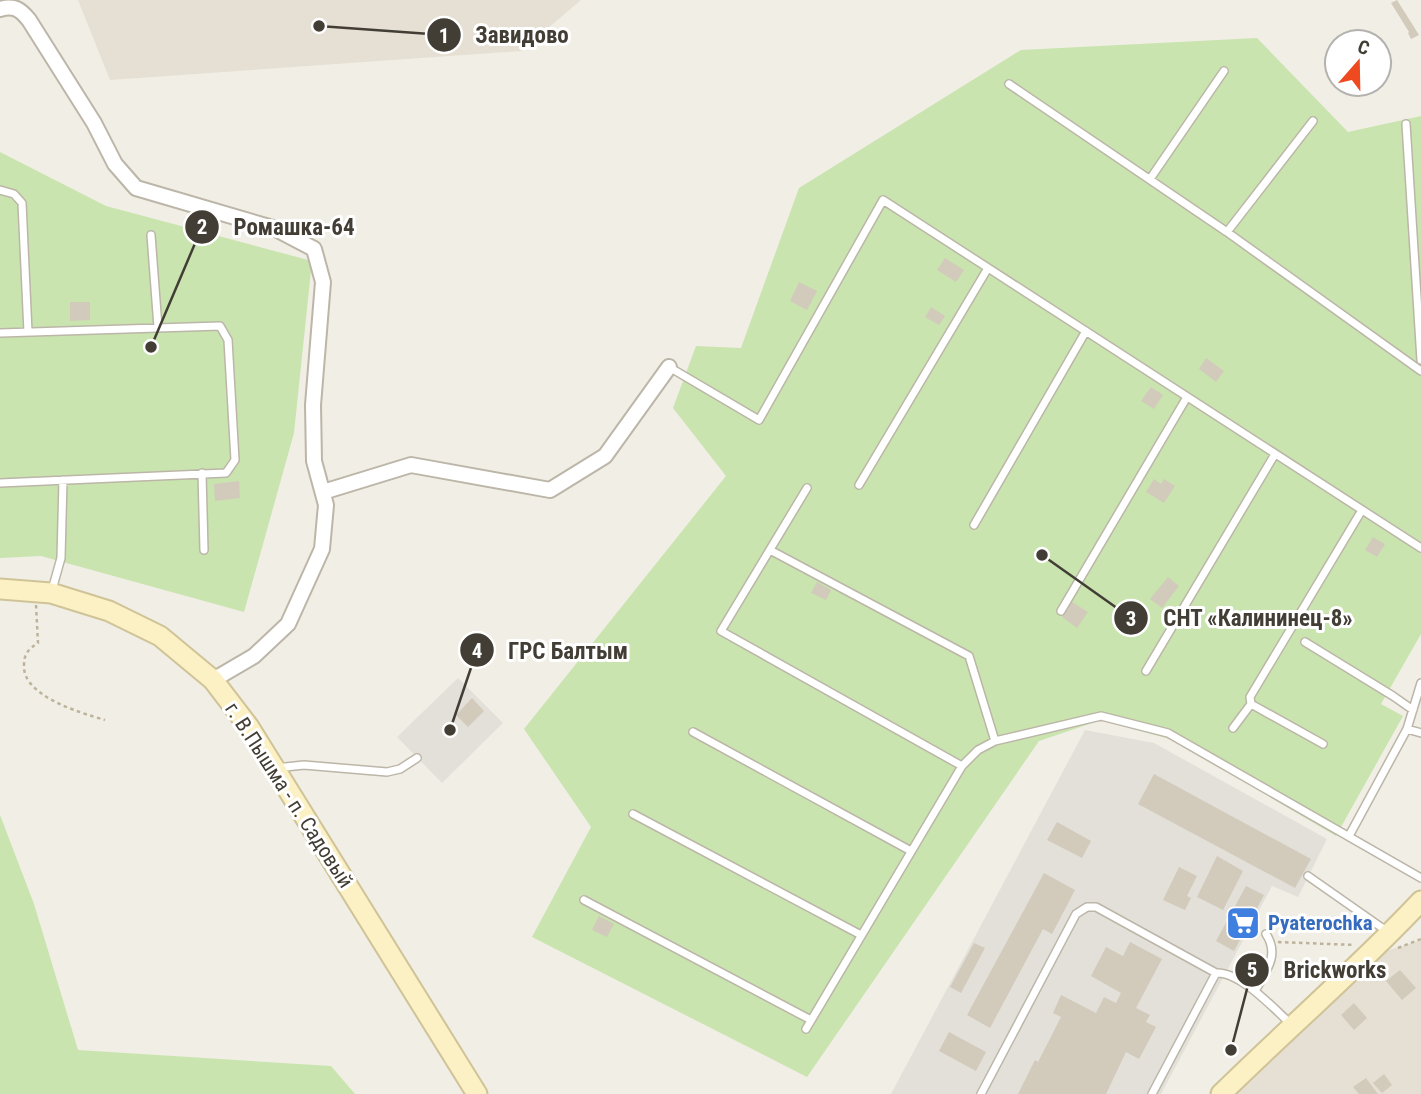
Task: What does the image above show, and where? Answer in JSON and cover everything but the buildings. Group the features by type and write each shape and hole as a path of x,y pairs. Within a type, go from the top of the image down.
{"main road":[{"name":"г. В.Пышма - п. Садовый","path":"0,589 43,592 109,611 160,636 213,680 249,727 477,1094"},
{"path":"1221,1094 1291,1025 1389,943 1421,901"}],"street":[{"path":"7,5 20,10 29,20 94,123 115,164 136,188 276,229 314,249 323,282 313,405 314,461 326,505 322,549 288,624 254,656 213,680"},
{"path":"323,492 411,465 550,490 605,456 669,367"}],"lane":[{"path":"1150,179 1224,71"},
{"path":"1009,83 1227,232 1421,371"},
{"path":"1227,232 1313,121"},
{"path":"1406,124 1421,359"},
{"path":"0,190 14,194 22,203 28,332"},
{"path":"669,367 759,420 883,200 1421,548"},
{"path":"151,235 158,327"},
{"path":"859,485 988,268"},
{"path":"0,333 220,326 228,341 235,460 226,473 0,483"},
{"path":"974,525 1086,331"},
{"path":"1061,611 1188,397"},
{"path":"1146,671 1275,454"},
{"path":"202,473 204,550"},
{"path":"43,592 61,558 63,480"},
{"path":"807,488 720,631 962,766"},
{"path":"1233,728 1251,704 1250,697 1362,510"},
{"path":"770,550 969,656 995,741"},
{"path":"1305,642 1413,710"},
{"path":"1349,836 1407,729 1421,683"},
{"path":"1251,704 1323,744"},
{"path":"806,1029 962,766 978,750 995,741 1101,716 1168,733 1421,878"},
{"path":"1407,729 1421,733"},
{"path":"693,732 911,851"},
{"path":"275,768 304,765 387,772 400,769 417,758"},
{"path":"633,814 861,935"},
{"path":"1308,876 1389,943"},
{"path":"584,900 811,1020"},
{"path":"981,1094 1076,914 1087,907 1096,907 1216,972 1225,972 1255,991 1291,1025"},
{"path":"1255,991 1273,954 1266,934"},
{"path":"1152,1094 1216,972"}],"path":[{"path":"43,592 38,643 29,649 24,657 23,672 30,685 71,710 105,720"},
{"path":"1389,943 1421,939"},
{"path":"1271,942 1355,945"}],"shaded area":[{"path":"78,0 581,0 521,51 110,80"},
{"path":"458,678 503,723 442,783 397,737"},
{"path":"1085,730 1154,743 1327,839 1298,897 1272,886 1161,1094 891,1094"},
{"path":"1421,940 1421,1094 1233,1094 1376,959 1386,951"}],"green space":[{"path":"1257,38 1348,132 1421,116 1421,634 1381,704 1403,716 1336,836 1173,740 1101,720 1039,741 807,1077 532,937 591,827 524,729 726,476 673,408 696,346 741,348 799,188 1021,50"},
{"path":"0,152 106,206 312,261 294,433 244,612 41,556 0,558"},
{"path":"0,815 34,904 78,1050 331,1066 355,1094 0,1094"}],"place":[{"name":"Завидово","path":"319,26"},
{"name":"Ромашка-64","path":"151,347"},
{"name":"СНТ «Калининец-8»","path":"1042,555"},
{"name":"ГРС Балтым","path":"450,730"},
{"name":"Pyaterochka","path":"1243,923"},
{"name":"Brickworks","path":"1231,1050"}]}
